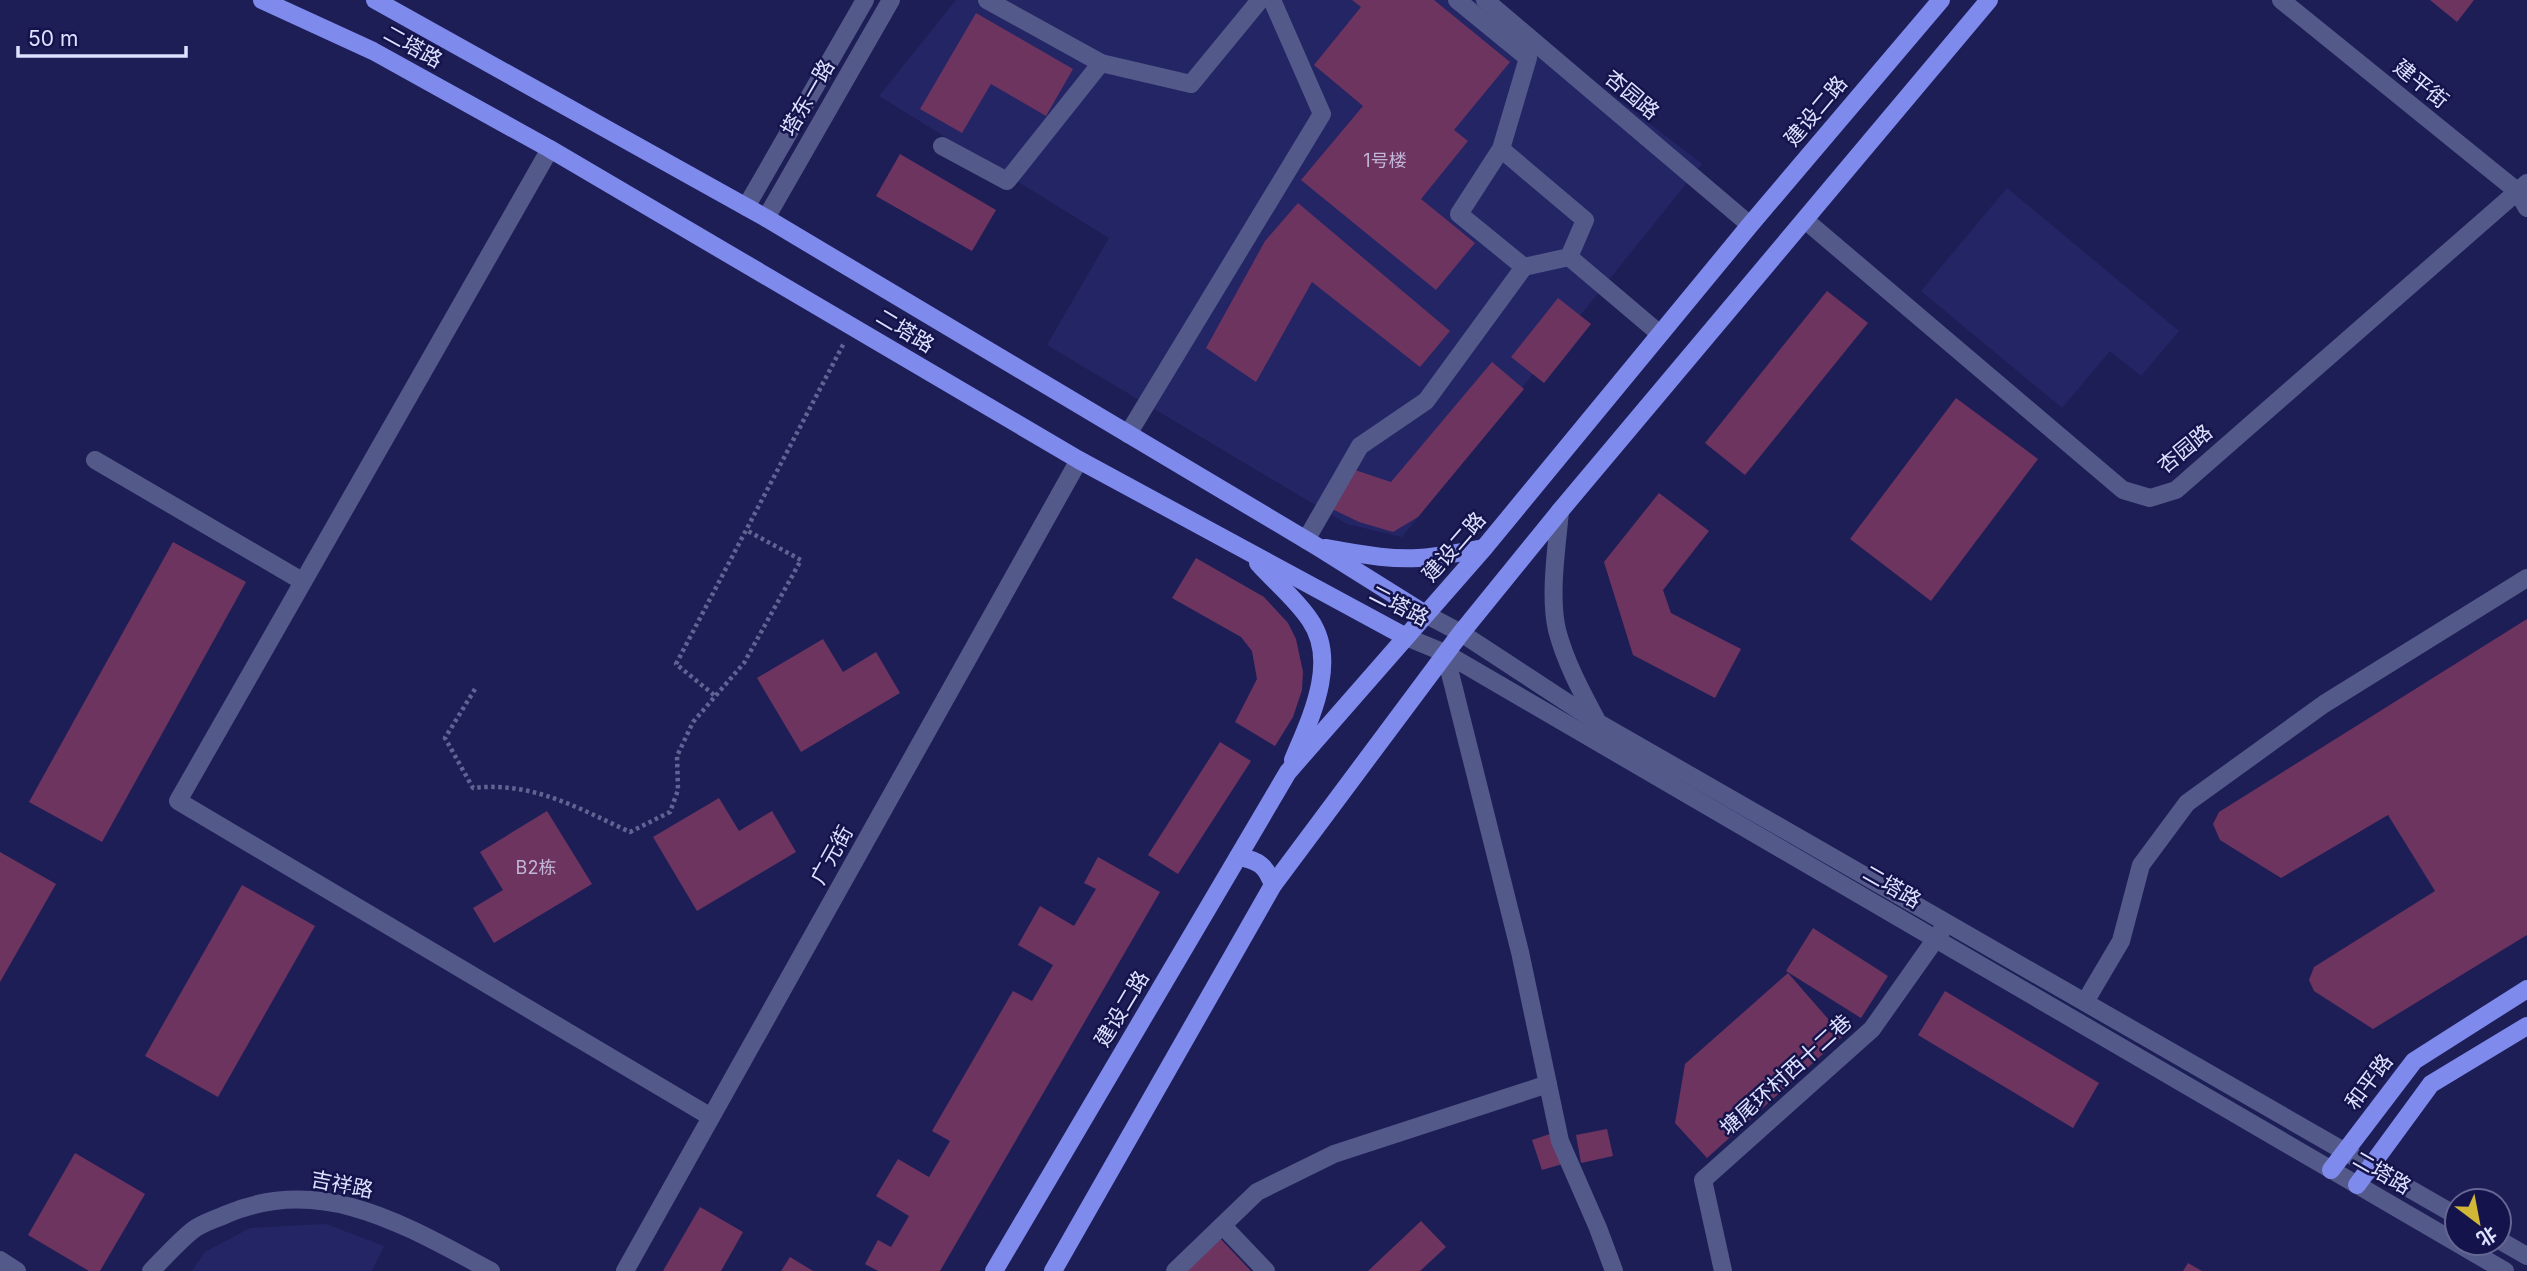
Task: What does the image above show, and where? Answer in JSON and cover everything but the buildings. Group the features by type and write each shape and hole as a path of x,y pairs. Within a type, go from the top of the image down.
{"main road":[{"name":"二塔路","path":"262,0 373,51 550,149 1079,460 1406,637"},
{"name":"二塔路","path":"375,0 766,218 1312,543 1425,614"},
{"name":"建设二路","path":"993,1271 1288,772 1484,548 1750,225 1941,0"},
{"path":"1053,1271 1273,886 1461,633 1560,511 1989,0"},
{"path":"1312,543 1383,557 1415,558 1444,556 1484,548"},
{"path":"1248,553 1311,621 1321,650 1320,682 1315,706 1288,772"},
{"path":"1238,857 1252,859 1267,869 1273,886"},
{"name":"和平路","path":"2331,1170 2414,1061 2527,989"},
{"path":"2357,1185 2431,1084 2527,1026"}],"street":[{"name":"塔东一路","path":"746,207 865,0"},
{"name":"塔东一路","path":"766,218 891,0"},
{"path":"987,0 1101,63 1191,84 1260,0"},
{"path":"1128,434 1322,114 1272,0"},
{"path":"1457,0 1528,58 1501,149 1459,214 1524,267"},
{"name":"杏园路","path":"1485,0 1750,225"},
{"name":"建平街","path":"2281,0 2522,187 2527,208"},
{"path":"943,146 1007,181 1101,63"},
{"path":"550,149 178,801 711,1117"},
{"path":"1501,149 1586,220 1569,257"},
{"name":"杏园路","path":"1805,220 2123,491 2150,498 2176,490 2522,187"},
{"path":"1312,543 1360,446 1426,401 1524,267 1569,257"},
{"path":"1569,257 1660,334"},
{"path":"95,460 302,581"},
{"name":"广元街","path":"625,1271 1079,460"},
{"path":"1560,511 1554,573 1557,628 1573,675 1597,723"},
{"path":"2085,1002 2121,940 2141,865 2187,803 2325,704 2527,578"},
{"name":"二塔路","path":"1425,614 1461,633 1597,723 2443,1208"},
{"name":"二塔路","path":"1406,637 1445,653 2505,1271"},
{"path":"1445,653 1520,952 1560,1140 1614,1271"},
{"name":"塘尾环村西十二巷","path":"1723,1271 1703,1180 1872,1029 1947,923"},
{"path":"1175,1271 1257,1192 1334,1154 1548,1084"},
{"name":"吉祥路","path":"151,1271 195,1228 248,1205 306,1199 355,1206 403,1224 491,1271"},
{"path":"1223,1226 1266,1271"},
{"path":"0,1260 17,1271"}],"path":[{"path":"714,696 676,664 852,327"},
{"path":"475,689 445,738 473,788 498,785 549,795 629,832 670,812 678,789 677,755 693,722 744,663 801,560 746,530"}],"shaded area":[{"path":"956,0 1489,0 1702,164 1402,537 1347,524 1047,345 1109,238 879,96"},
{"path":"2007,188 2179,331 2141,376 2110,351 2062,408 1921,291"},
{"path":"326,1224 384,1246 372,1271 192,1271 205,1252 250,1228"}]}
